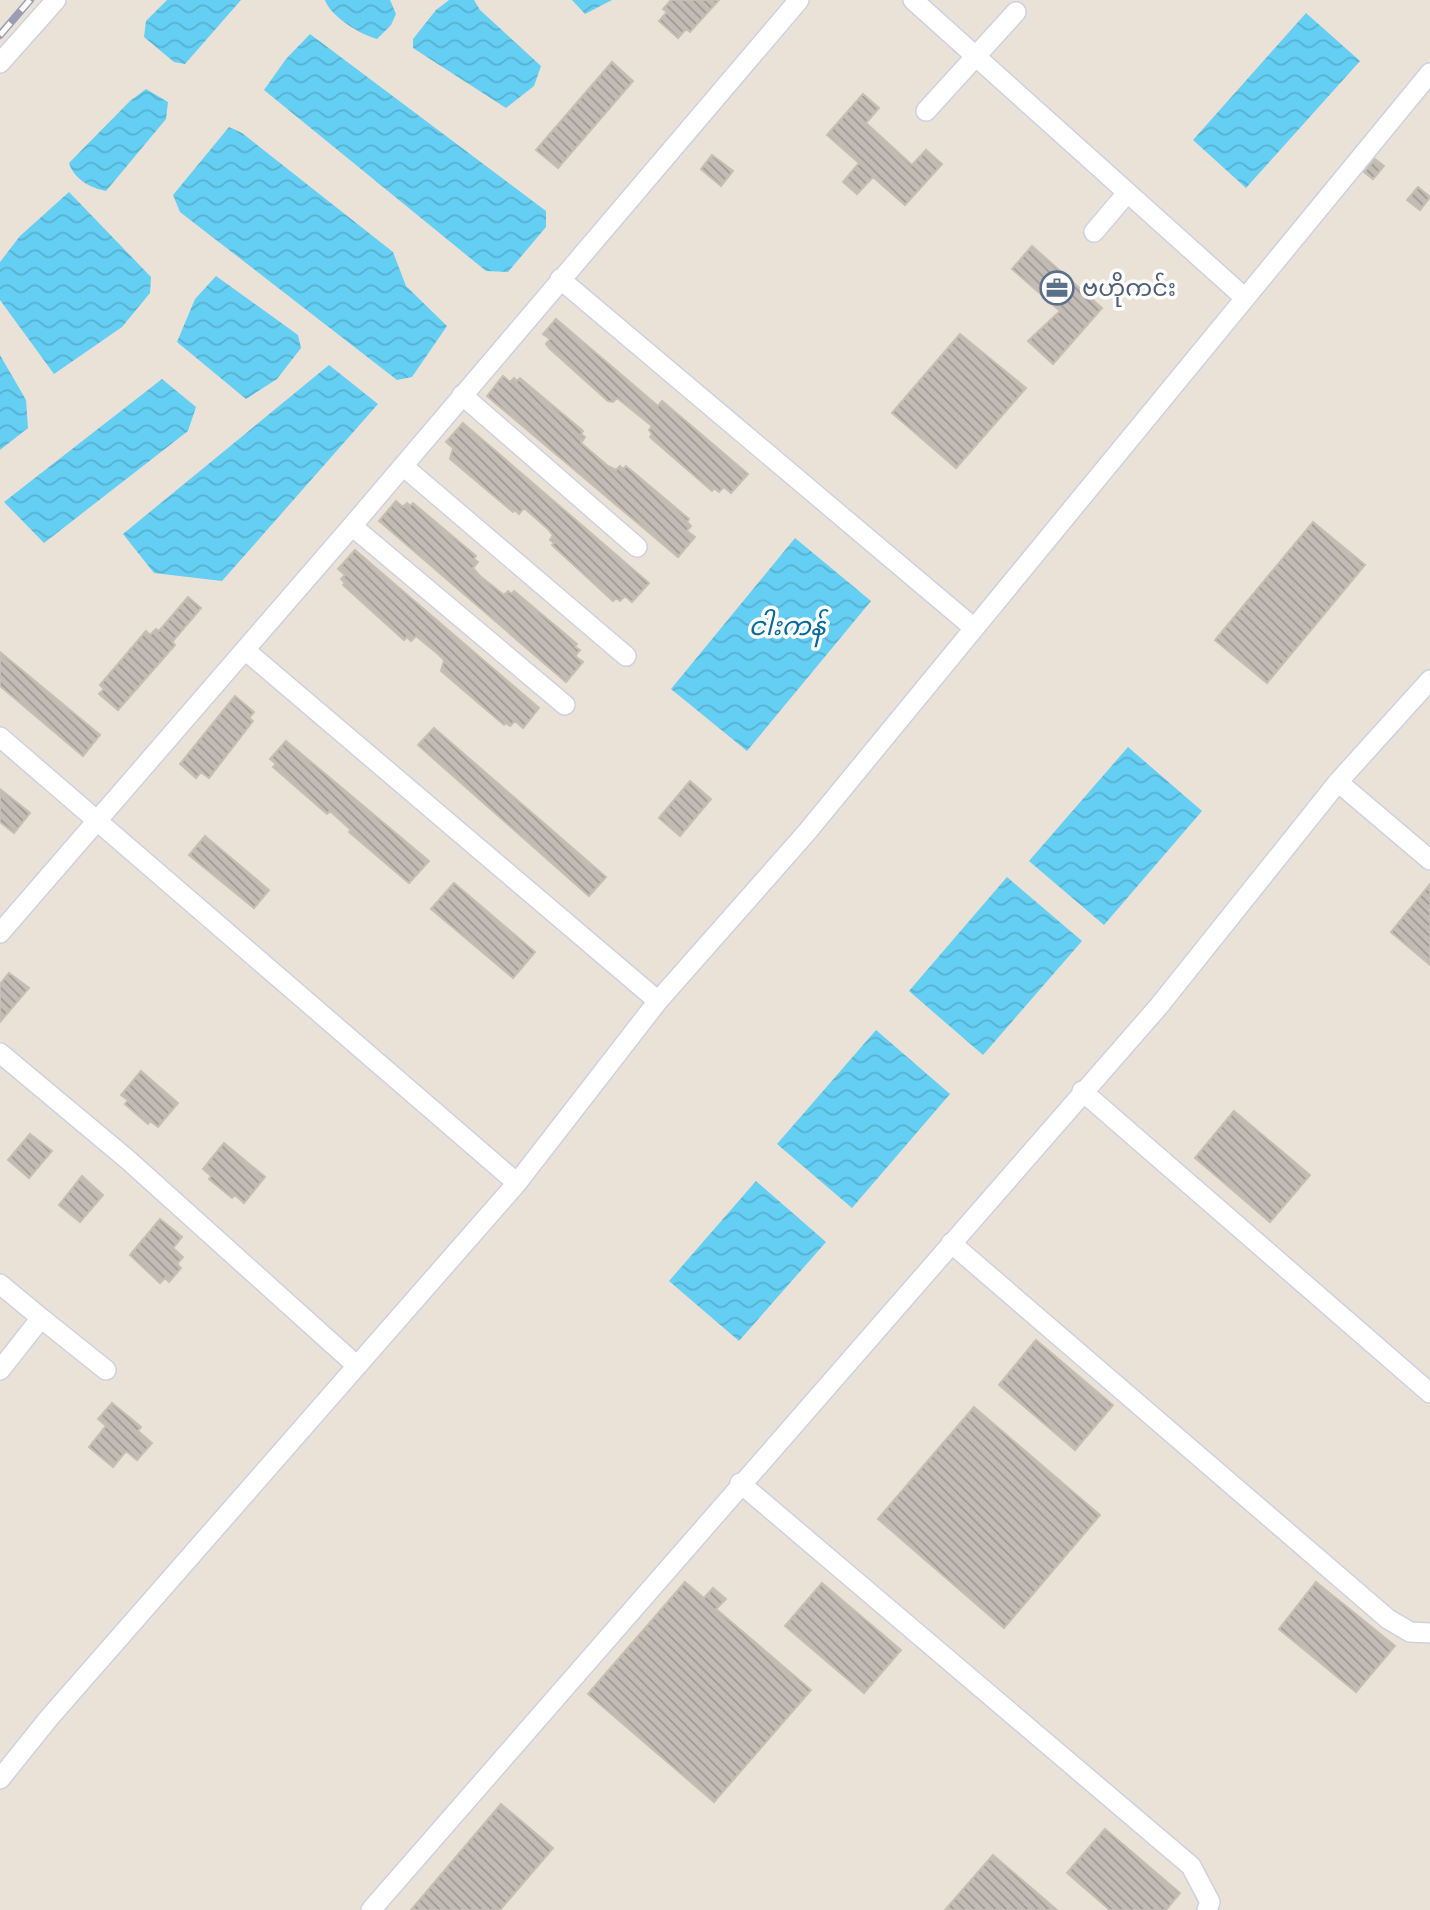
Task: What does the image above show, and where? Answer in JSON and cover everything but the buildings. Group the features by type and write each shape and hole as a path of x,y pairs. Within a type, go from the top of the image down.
{"street":[{"path":"0,63 56,0"},
{"path":"0,933 352,526 799,0"},
{"path":"912,0 1245,298"},
{"path":"926,111 1016,12"},
{"path":"4,1766 517,1183 658,1001 807,832 1430,73"},
{"path":"1094,232 1127,192"},
{"path":"560,279 974,628"},
{"path":"462,395 637,547"},
{"path":"403,466 626,656"},
{"path":"352,526 565,705"},
{"path":"245,650 658,1001"},
{"path":"371,1910 740,1483 1159,1006 1338,782 1430,680"},
{"path":"0,737 517,1183"},
{"path":"1338,782 1430,860"},
{"path":"0,1053 127,1159 356,1365"},
{"path":"1082,1091 1430,1393"},
{"path":"951,1243 1388,1619 1410,1632 1430,1633"},
{"path":"0,1284 107,1370"},
{"path":"0,1370 41,1318"},
{"path":"740,1483 1191,1866 1210,1902 1207,1910"}],"water":[{"path":"167,0 241,0 185,64 174,62 144,37 146,21"},
{"path":"325,0 390,0 396,14 391,25 377,39 347,24 333,12"},
{"path":"449,0 474,0 480,10 541,66 534,86 506,108 413,48 413,39 436,10"},
{"path":"572,0 612,0 585,14"},
{"path":"1306,13 1360,61 1246,188 1193,140"},
{"path":"310,34 546,211 546,227 508,272 486,271 264,90 286,59"},
{"path":"146,89 168,102 166,119 106,191 83,182 69,163 130,101"},
{"path":"229,127 242,133 393,252 406,286 447,326 412,377 397,380 180,212 173,195"},
{"path":"69,192 151,277 150,293 122,327 54,374 0,300 0,262 20,236"},
{"path":"216,276 298,335 301,348 277,379 246,399 177,342 195,299"},
{"path":"0,355 26,400 28,428 0,450"},
{"path":"329,365 378,404 222,581 154,573 123,534"},
{"path":"162,379 196,407 188,431 44,543 4,502"},
{"name":"ငါးကန်","path":"795,538 871,601 747,751 671,689"},
{"path":"1128,747 1202,811 1104,925 1029,861"},
{"path":"1007,877 1082,941 983,1055 909,991"},
{"path":"876,1030 950,1094 852,1208 777,1144"},
{"path":"756,1181 826,1242 739,1341 669,1281"}],"railway":[{"path":"0,35 30,0"}],"place":[{"name":"ဗဟိုကင်း","path":"1057,288"}]}
